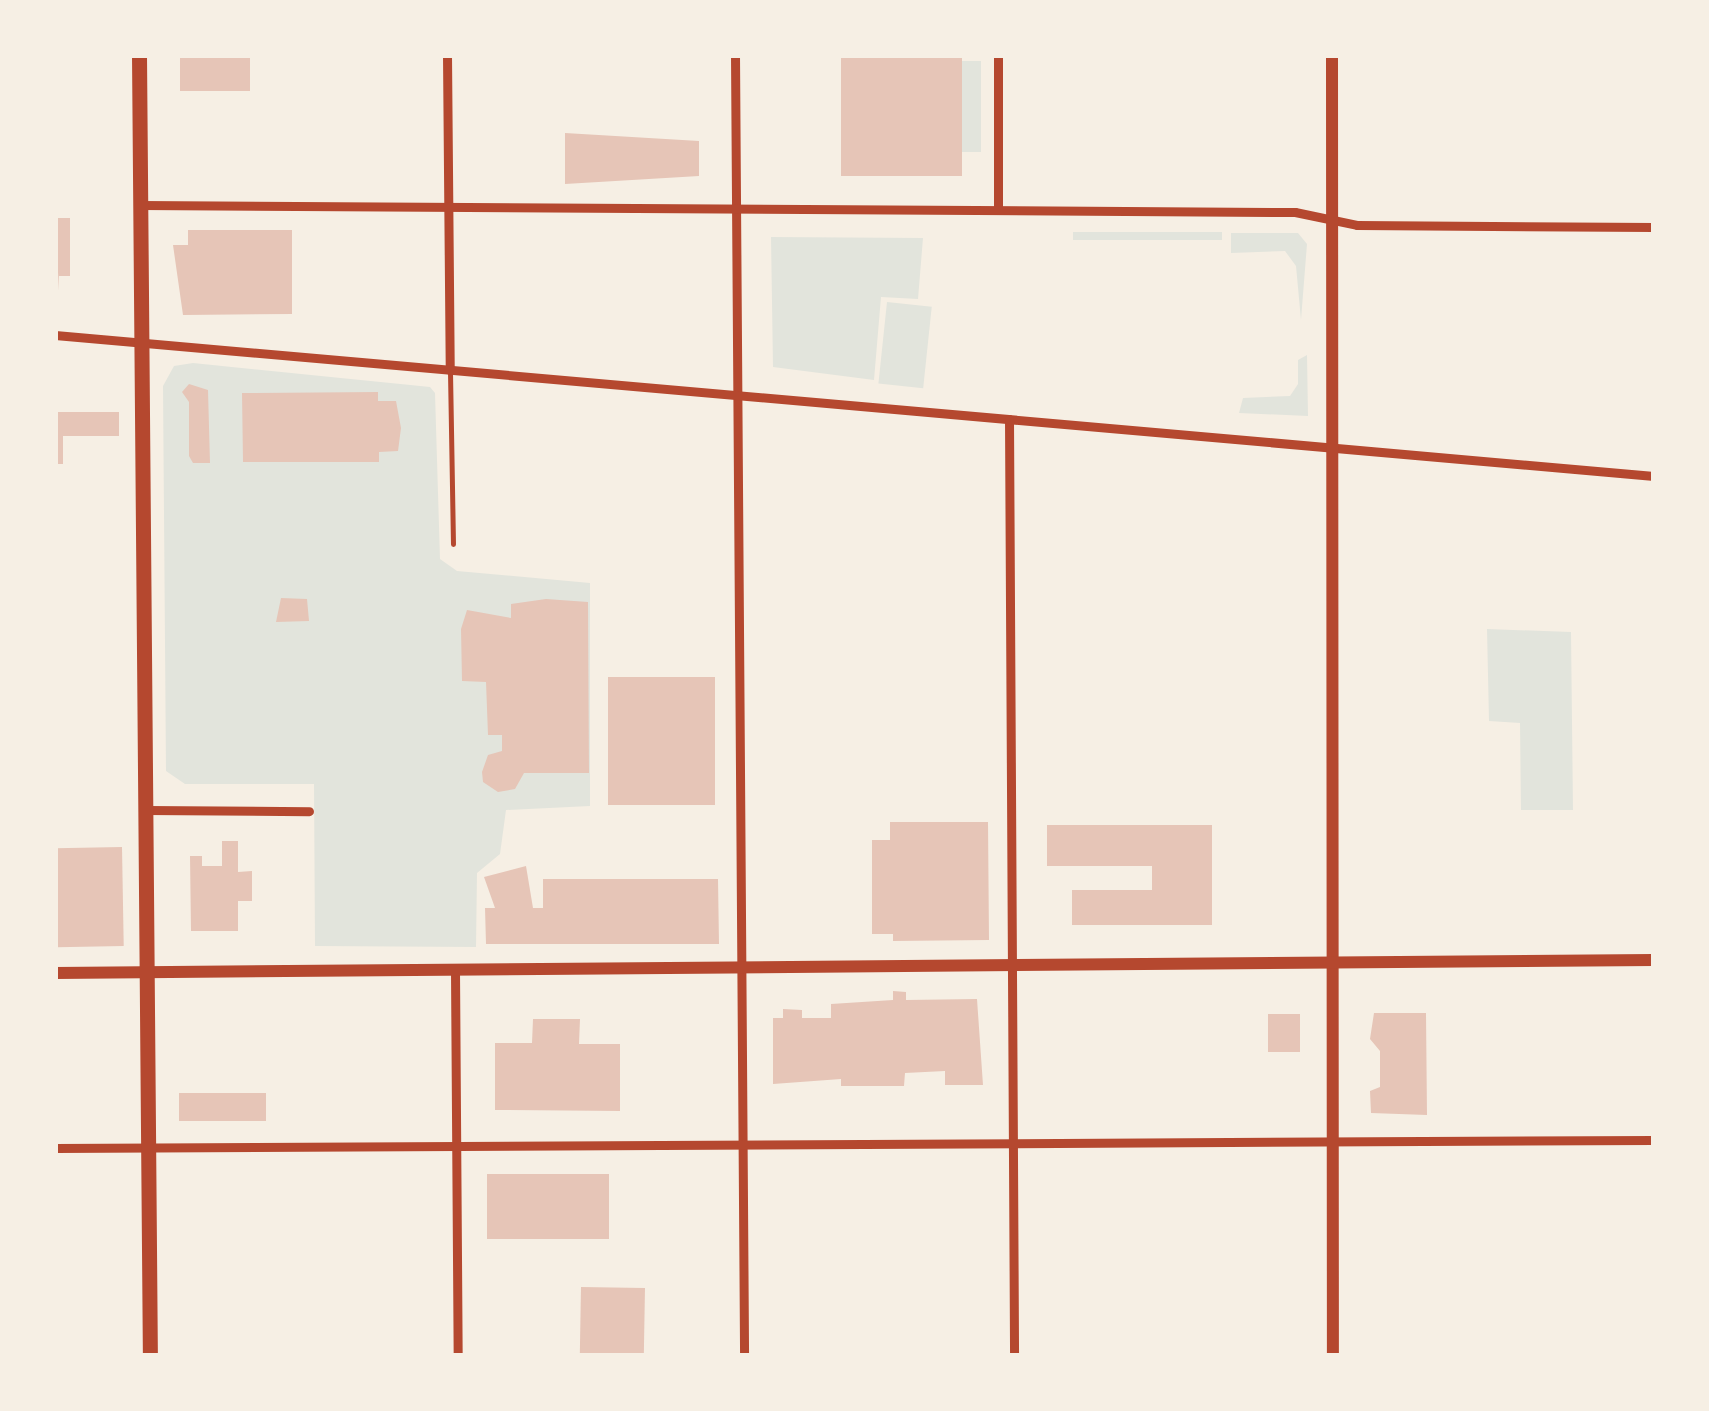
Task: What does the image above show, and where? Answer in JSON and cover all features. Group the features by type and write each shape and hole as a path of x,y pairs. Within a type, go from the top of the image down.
{"main road":[{"path":"139,55 150,1356"},
{"path":"1332,55 1333,1356"},
{"path":"55,973 1654,960"}],"street":[{"path":"447,55 450,370"},
{"path":"735,55 744,1356"},
{"path":"998,55 998,210"},
{"path":"140,205 1295,212 1333,221 1654,228"},
{"path":"55,335 1654,476"},
{"path":"1009,419 1014,1356"},
{"path":"146,810 310,810"},
{"path":"455,971 458,1356"},
{"path":"55,1148 1654,1140"}],"lane":[{"path":"450,370 453,544"}],"shaded area":[{"path":"962,61 981,61 981,152 962,152"},
{"path":"1073,232 1222,232 1222,240 1073,240"},
{"path":"1231,233 1298,233 1307,244 1301,320 1296,266 1285,251 1231,253"},
{"path":"771,237 923,238 918,299 881,297 874,380 773,367"},
{"path":"887,302 932,307 923,388 878,384"},
{"path":"1307,355 1308,416 1239,413 1243,398 1290,396 1298,384 1298,360"},
{"path":"193,363 430,387 435,393 440,559 457,571 590,583 590,806 506,810 500,854 477,873 476,947 315,946 314,784 185,784 166,771 163,386 174,366"},
{"path":"1487,629 1571,632 1573,810 1521,810 1520,723 1489,721"}],"building":[{"path":"180,55 250,55 250,91 180,91"},
{"path":"841,55 962,55 962,176 841,176"},
{"path":"565,133 699,141 699,176 565,184"},
{"path":"55,218 70,218 70,276 59,276 59,291"},
{"path":"188,230 292,230 292,314 183,315 173,245 188,245"},
{"path":"189,384 208,390 210,463 193,463 189,456 189,402 182,392"},
{"path":"378,392 378,401 396,401 401,428 398,451 379,452 379,462 243,462 242,393"},
{"path":"55,412 119,412 119,436 63,436 63,464 55,464"},
{"path":"281,598 307,599 309,621 276,622"},
{"path":"546,599 588,602 589,773 524,773 515,789 498,792 483,782 482,772 488,755 502,751 502,735 488,735 486,682 462,681 461,629 467,610 511,618 511,604"},
{"path":"608,677 715,677 715,805 608,805"},
{"path":"890,822 988,822 989,940 893,941 893,934 872,934 872,840 890,840"},
{"path":"1047,825 1212,825 1212,925 1072,925 1072,890 1152,890 1152,866 1047,866"},
{"path":"222,841 238,841 238,872 252,871 252,901 238,901 238,931 191,931 190,856 202,856 202,866 222,866"},
{"path":"122,847 124,946 57,947 55,848"},
{"path":"526,866 533,908 543,908 543,879 718,879 719,944 486,944 485,908 495,908 484,877"},
{"path":"893,991 906,992 906,1000 977,999 983,1085 945,1085 945,1071 905,1073 904,1086 841,1086 841,1079 773,1084 773,1018 783,1018 783,1009 802,1010 802,1018 831,1018 831,1004 893,1000"},
{"path":"1374,1013 1426,1013 1427,1115 1371,1113 1370,1091 1380,1087 1380,1051 1370,1039"},
{"path":"1268,1014 1300,1014 1300,1052 1268,1052"},
{"path":"533,1019 580,1019 579,1044 620,1044 620,1111 495,1110 495,1043 532,1043"},
{"path":"179,1093 266,1093 266,1121 179,1121"},
{"path":"487,1174 609,1174 609,1239 487,1239"},
{"path":"581,1287 645,1288 644,1356 580,1356"}]}
